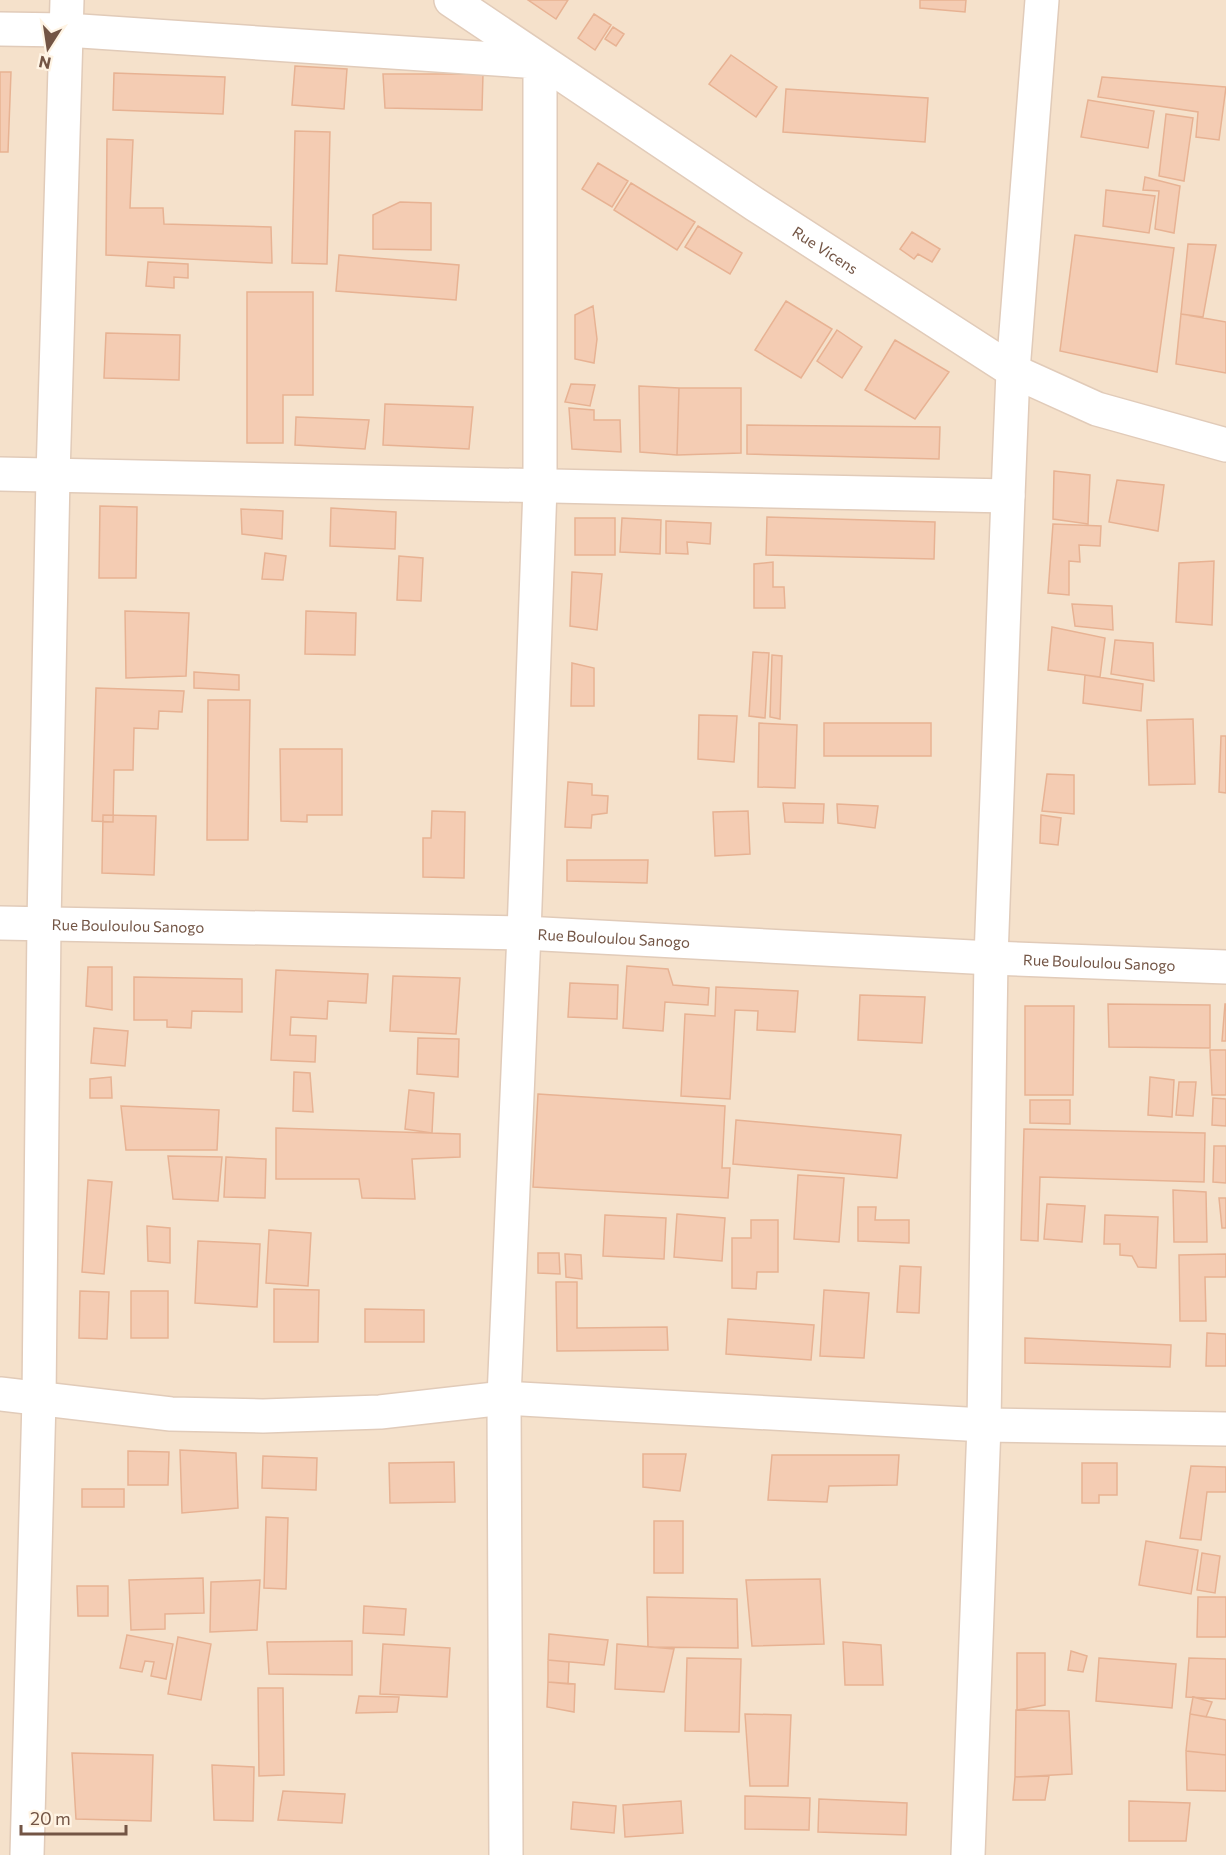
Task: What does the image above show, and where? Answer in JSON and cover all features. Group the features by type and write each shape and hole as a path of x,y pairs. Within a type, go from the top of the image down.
{"street":[{"name":"Rue Vicens","path":"451,0 540,62 756,205 1013,371 1097,409 1226,445"},
{"path":"969,1855 984,1425 991,958 1008,496 1013,371 1042,0"},
{"path":"27,1855 39,1399 44,923 53,476 66,15"},
{"path":"0,29 66,15 540,62 540,487 504,1398 506,1855"},
{"path":"0,474 1008,496"},
{"name":"Rue Bouloulou Sanogo","path":"0,923 524,933 991,958 1226,967"},
{"path":"0,1394 171,1414 263,1416 380,1412 504,1398 984,1425 1226,1429"}],"shaded area":[{"path":"0,0 1226,0 1226,1855 0,1855"}],"building":[{"path":"528,0 568,0 556,19"},
{"path":"920,0 966,0 965,12 920,8"},
{"path":"594,14 611,25 595,50 578,38"},
{"path":"613,27 624,34 616,46 605,39"},
{"path":"731,55 777,87 756,117 709,84"},
{"path":"295,66 347,69 344,109 292,105"},
{"path":"0,72 11,72 8,152 0,152"},
{"path":"114,73 225,77 223,114 113,110"},
{"path":"383,74 483,74 482,110 385,108"},
{"path":"1102,77 1226,87 1219,140 1196,137 1198,112 1098,97"},
{"path":"786,89 928,98 925,142 783,132"},
{"path":"1088,100 1154,111 1148,148 1081,137"},
{"path":"1166,114 1193,118 1184,181 1159,176"},
{"path":"295,131 330,132 327,264 292,263"},
{"path":"107,139 133,140 130,208 163,208 164,224 271,227 272,263 106,255"},
{"path":"598,163 628,181 612,207 582,189"},
{"path":"1145,177 1180,186 1174,233 1155,229 1159,191 1143,190"},
{"path":"631,183 695,222 677,250 614,210"},
{"path":"1106,190 1155,196 1149,233 1103,226"},
{"path":"400,202 431,203 431,250 373,249 373,215"},
{"path":"698,226 742,253 730,274 685,247"},
{"path":"912,232 940,249 932,262 918,254 914,259 900,249"},
{"path":"1075,235 1174,248 1157,372 1060,351"},
{"path":"1188,244 1216,245 1203,317 1181,314"},
{"path":"339,255 459,265 456,300 336,291"},
{"path":"148,262 188,264 188,278 174,277 174,288 146,286"},
{"path":"247,292 313,292 313,395 283,395 283,443 247,443"},
{"path":"786,301 832,329 801,378 755,350"},
{"path":"593,306 597,339 594,363 575,359 575,315"},
{"path":"1181,314 1226,322 1226,373 1176,364"},
{"path":"837,330 862,347 842,378 817,361"},
{"path":"106,333 180,335 179,380 104,378"},
{"path":"895,340 949,372 915,419 865,390"},
{"path":"571,384 595,385 590,406 565,402"},
{"path":"639,386 679,388 677,455 640,452"},
{"path":"679,388 741,388 741,453 677,455"},
{"path":"385,404 473,407 469,449 383,445"},
{"path":"569,408 594,410 594,420 620,420 621,452 572,449"},
{"path":"296,417 369,420 365,449 295,445"},
{"path":"747,425 940,427 939,459 747,454"},
{"path":"1054,471 1090,475 1088,524 1053,519"},
{"path":"1117,480 1164,485 1158,531 1109,522"},
{"path":"100,506 137,507 136,578 99,578"},
{"path":"331,508 396,512 395,549 330,546"},
{"path":"241,509 283,511 282,539 242,534"},
{"path":"767,517 935,522 934,559 766,555"},
{"path":"575,518 615,518 615,555 575,555"},
{"path":"622,518 661,520 660,554 620,552"},
{"path":"666,521 711,523 710,544 687,542 688,554 666,553"},
{"path":"1053,524 1101,526 1100,546 1079,545 1080,562 1069,561 1069,595 1048,593"},
{"path":"265,553 286,556 283,580 262,579"},
{"path":"399,556 423,558 421,601 397,600"},
{"path":"1214,561 1212,625 1176,622 1179,563"},
{"path":"773,562 773,587 784,587 785,608 754,608 754,564"},
{"path":"572,572 602,574 597,630 570,626"},
{"path":"1072,604 1112,606 1113,630 1075,626"},
{"path":"125,611 189,613 186,676 126,678"},
{"path":"306,611 356,613 355,655 305,654"},
{"path":"1052,627 1105,638 1100,677 1048,670"},
{"path":"1115,640 1153,643 1154,681 1111,674"},
{"path":"753,652 769,653 765,718 749,716"},
{"path":"772,655 782,656 780,719 770,717"},
{"path":"572,663 594,668 594,706 571,706"},
{"path":"194,672 239,675 239,690 194,688"},
{"path":"1085,675 1143,684 1141,711 1083,703"},
{"path":"96,688 184,691 182,712 159,711 158,729 134,728 133,770 114,770 113,822 92,821"},
{"path":"208,700 250,700 248,840 207,840"},
{"path":"699,715 737,716 734,762 698,759"},
{"path":"1193,719 1195,784 1149,785 1147,720"},
{"path":"759,723 797,725 795,788 758,787"},
{"path":"824,723 931,723 931,756 824,756"},
{"path":"1221,736 1226,736 1226,793 1219,792"},
{"path":"280,749 342,749 342,815 307,815 307,822 281,821"},
{"path":"1047,774 1074,775 1074,814 1042,811"},
{"path":"568,782 592,784 592,795 608,796 607,813 592,815 591,828 565,827"},
{"path":"783,803 824,804 823,823 785,822"},
{"path":"837,804 878,806 875,828 838,823"},
{"path":"432,811 465,812 464,878 423,877 423,838 431,838"},
{"path":"748,811 750,854 715,856 713,812"},
{"path":"103,815 156,816 154,875 102,873"},
{"path":"1041,815 1061,818 1058,845 1040,843"},
{"path":"567,860 648,860 647,883 567,881"},
{"path":"627,966 668,969 673,985 709,988 708,1005 665,1002 663,1031 623,1028"},
{"path":"88,967 112,967 112,1010 86,1006"},
{"path":"276,970 368,974 366,1003 328,1001 327,1019 291,1017 290,1035 316,1036 315,1062 271,1060"},
{"path":"393,976 460,978 456,1034 390,1031"},
{"path":"134,977 242,979 242,1012 192,1011 191,1028 167,1027 167,1020 134,1020"},
{"path":"570,983 618,985 617,1019 568,1017"},
{"path":"716,987 798,991 795,1032 757,1030 758,1011 735,1010 730,1099 681,1096 685,1014 715,1016"},
{"path":"860,995 925,997 922,1043 858,1040"},
{"path":"1108,1004 1210,1005 1210,1048 1109,1047"},
{"path":"1225,1004 1226,1041 1222,1041"},
{"path":"1025,1006 1074,1006 1073,1095 1025,1095"},
{"path":"94,1028 128,1031 125,1066 91,1063"},
{"path":"418,1038 459,1039 458,1077 417,1074"},
{"path":"1210,1050 1226,1050 1226,1095 1212,1095"},
{"path":"294,1072 310,1073 313,1112 293,1111"},
{"path":"111,1077 112,1098 90,1098 90,1079"},
{"path":"1150,1077 1174,1080 1172,1117 1148,1115"},
{"path":"1179,1082 1196,1082 1193,1116 1176,1115"},
{"path":"409,1090 434,1093 432,1133 405,1129"},
{"path":"538,1094 725,1106 722,1168 730,1168 728,1198 533,1187"},
{"path":"1213,1098 1226,1099 1226,1126 1212,1125"},
{"path":"1030,1100 1070,1100 1070,1124 1030,1123"},
{"path":"121,1106 219,1110 217,1150 126,1150"},
{"path":"736,1120 901,1135 897,1178 733,1164"},
{"path":"276,1128 460,1134 460,1157 412,1159 415,1199 362,1198 359,1179 276,1179"},
{"path":"1024,1129 1205,1133 1204,1182 1040,1177 1038,1241 1021,1240"},
{"path":"1214,1146 1226,1146 1226,1183 1213,1182"},
{"path":"168,1156 222,1157 218,1201 173,1199"},
{"path":"226,1157 266,1159 265,1198 224,1197"},
{"path":"798,1175 844,1178 839,1242 794,1239"},
{"path":"88,1180 112,1182 104,1274 82,1272"},
{"path":"1173,1190 1206,1192 1207,1242 1174,1242"},
{"path":"1219,1198 1226,1198 1226,1228 1222,1228"},
{"path":"1047,1204 1085,1206 1082,1242 1044,1239"},
{"path":"858,1207 876,1207 875,1220 909,1220 909,1243 858,1241"},
{"path":"677,1214 725,1218 722,1261 674,1257"},
{"path":"605,1215 666,1218 664,1259 603,1256"},
{"path":"1105,1215 1158,1217 1156,1268 1138,1267 1132,1256 1120,1255 1120,1244 1104,1244"},
{"path":"751,1220 778,1220 778,1272 757,1272 756,1289 732,1288 732,1238 751,1238"},
{"path":"147,1226 170,1228 170,1263 148,1261"},
{"path":"269,1230 311,1233 308,1286 266,1283"},
{"path":"198,1241 260,1244 257,1307 195,1303"},
{"path":"538,1253 559,1253 560,1274 538,1273"},
{"path":"565,1254 581,1255 582,1279 566,1277"},
{"path":"1226,1254 1226,1277 1205,1277 1206,1321 1180,1321 1179,1255"},
{"path":"900,1266 921,1267 919,1313 897,1312"},
{"path":"556,1282 577,1282 577,1328 667,1327 668,1350 557,1351"},
{"path":"274,1289 319,1290 318,1342 274,1342"},
{"path":"824,1290 869,1293 864,1358 820,1356"},
{"path":"80,1291 109,1292 107,1339 79,1338"},
{"path":"131,1291 168,1291 168,1338 131,1338"},
{"path":"365,1309 424,1310 424,1342 365,1342"},
{"path":"728,1319 814,1325 811,1360 726,1354"},
{"path":"1207,1333 1226,1334 1226,1366 1206,1366"},
{"path":"1025,1338 1171,1345 1170,1367 1025,1363"},
{"path":"180,1450 236,1453 238,1508 182,1513"},
{"path":"128,1451 169,1452 168,1485 128,1485"},
{"path":"643,1454 686,1454 680,1491 643,1487"},
{"path":"772,1455 899,1455 897,1485 829,1486 827,1502 768,1500"},
{"path":"263,1456 317,1458 316,1490 262,1488"},
{"path":"454,1462 455,1502 390,1503 389,1463"},
{"path":"1082,1463 1117,1463 1117,1495 1099,1495 1099,1503 1082,1503"},
{"path":"1191,1466 1226,1467 1226,1492 1207,1492 1201,1540 1180,1538"},
{"path":"82,1489 124,1489 124,1507 82,1507"},
{"path":"266,1517 288,1518 286,1589 264,1588"},
{"path":"654,1521 683,1521 683,1573 654,1573"},
{"path":"1146,1541 1198,1550 1191,1594 1139,1585"},
{"path":"1202,1553 1220,1556 1215,1593 1197,1590"},
{"path":"203,1578 204,1613 165,1614 165,1629 131,1630 129,1580"},
{"path":"820,1579 824,1644 752,1646 746,1580"},
{"path":"260,1580 257,1630 210,1632 211,1582"},
{"path":"77,1586 108,1586 108,1616 78,1616"},
{"path":"647,1597 737,1599 738,1648 648,1647"},
{"path":"1198,1597 1226,1597 1226,1637 1197,1637"},
{"path":"364,1606 406,1609 404,1635 363,1633"},
{"path":"549,1634 608,1640 604,1665 548,1660"},
{"path":"127,1635 173,1644 166,1679 151,1676 154,1662 145,1661 142,1672 120,1668"},
{"path":"178,1637 211,1644 201,1700 168,1694"},
{"path":"352,1641 352,1675 269,1674 267,1642"},
{"path":"843,1642 881,1645 883,1685 845,1685"},
{"path":"383,1644 450,1648 447,1697 380,1694"},
{"path":"617,1644 674,1649 664,1692 615,1689"},
{"path":"1071,1651 1087,1656 1083,1672 1068,1670"},
{"path":"1017,1653 1045,1653 1045,1705 1017,1710"},
{"path":"687,1658 741,1659 739,1732 685,1731"},
{"path":"1099,1658 1176,1664 1172,1708 1096,1701"},
{"path":"1189,1658 1226,1659 1226,1699 1186,1697"},
{"path":"548,1660 569,1662 568,1684 548,1682"},
{"path":"548,1682 575,1684 574,1712 547,1707"},
{"path":"258,1688 283,1688 284,1775 259,1776"},
{"path":"359,1696 399,1697 397,1712 356,1713"},
{"path":"1193,1697 1212,1702 1206,1717 1190,1714"},
{"path":"1016,1710 1069,1711 1072,1774 1015,1777"},
{"path":"745,1714 791,1715 788,1786 750,1786"},
{"path":"1190,1714 1226,1720 1226,1755 1186,1751"},
{"path":"1186,1751 1226,1755 1226,1791 1187,1790"},
{"path":"72,1753 153,1755 151,1821 76,1819"},
{"path":"212,1765 254,1767 253,1821 214,1820"},
{"path":"1049,1776 1045,1800 1013,1800 1015,1777"},
{"path":"283,1791 345,1794 342,1823 278,1820"},
{"path":"745,1796 810,1798 809,1830 745,1829"},
{"path":"819,1799 907,1803 906,1835 818,1832"},
{"path":"681,1801 683,1833 625,1837 623,1805"},
{"path":"1129,1801 1190,1803 1186,1841 1129,1841"},
{"path":"573,1802 616,1806 614,1833 571,1829"}]}
